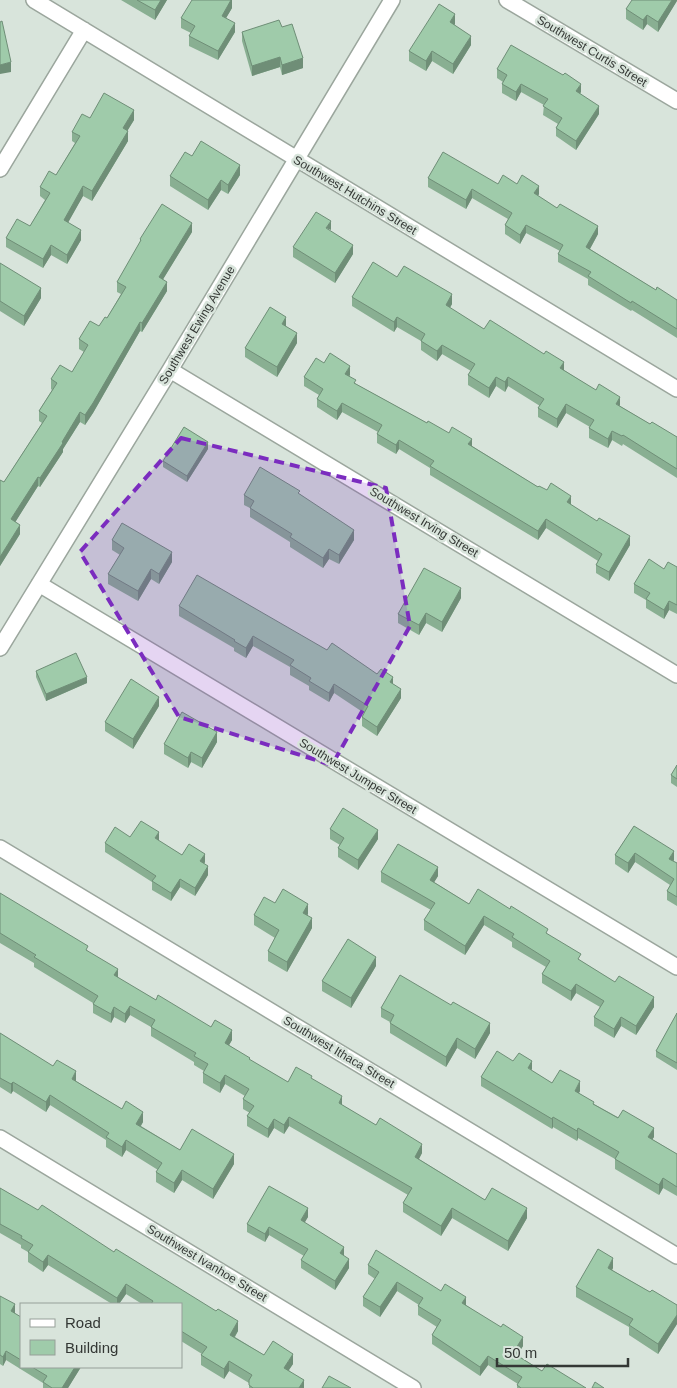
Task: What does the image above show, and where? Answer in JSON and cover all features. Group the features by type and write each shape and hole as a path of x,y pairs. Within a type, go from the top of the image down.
{"street":[{"name":"Southwest Hutchins Street","path":"34,0 677,388"},
{"name":"Southwest Ewing Avenue","path":"0,648 170,370 392,0"},
{"name":"Southwest Curtis Street","path":"507,0 677,101"},
{"path":"0,169 84,30"},
{"name":"Southwest Irving Street","path":"170,370 677,675"},
{"name":"Southwest Jumper Street","path":"39,584 677,967"},
{"name":"Southwest Ithaca Street","path":"0,848 677,1256"},
{"name":"Southwest Ivanhoe Street","path":"0,1138 413,1388"}],"highlighted area":[{"path":"181,438 386,488 410,626 332,765 179,717 80,552"}],"building":[{"path":"137,0 161,0 155,10"},
{"path":"192,0 231,0 222,16 235,23 218,51 189,36 195,26 181,18"},
{"path":"632,0 672,0 658,22 647,15 643,20 626,9"},
{"path":"439,4 455,14 450,22 471,36 453,64 432,51 426,61 409,51"},
{"path":"279,20 282,27 292,24 303,58 282,65 280,57 252,66 242,32"},
{"path":"2,21 11,62 0,65 0,22"},
{"path":"511,45 563,75 565,73 581,84 576,91 599,106 576,141 556,128 562,118 543,106 548,99 521,84 516,92 502,84 507,75 497,69"},
{"path":"104,93 134,110 123,128 128,131 92,191 83,186 64,220 81,230 67,255 51,245 43,259 6,238 17,219 30,226 50,193 40,187 49,171 56,175 80,136 72,132 82,114 90,118"},
{"path":"201,141 240,165 228,185 221,180 208,200 170,176 185,152 192,156"},
{"path":"443,152 498,184 503,175 517,184 522,175 539,186 534,193 557,208 560,204 598,226 586,247 656,290 657,287 677,300 677,329 588,276 591,272 558,254 563,245 526,225 520,235 505,225 512,213 472,189 466,200 428,178"},
{"path":"162,204 192,223 159,277 167,282 142,323 140,322 93,403 85,415 80,412 63,443 11,519 20,525 0,557 0,480 4,482 47,416 39,411 57,383 51,379 60,365 72,372 88,345 79,339 90,321 99,326 105,317 107,318 126,287 117,282 140,239"},
{"path":"316,212 331,221 326,228 353,245 335,273 293,247"},
{"path":"373,262 397,277 404,266 452,294 446,305 484,329 490,320 544,354 546,351 564,362 560,368 596,390 599,384 620,397 616,404 677,437 677,469 623,435 612,431 608,439 589,428 594,420 566,404 557,419 538,408 544,399 508,377 505,382 496,377 489,388 468,375 475,364 442,345 437,351 421,341 425,334 397,317 394,322 352,297"},
{"path":"0,263 41,288 24,316 0,301"},
{"path":"270,307 286,317 282,324 297,333 277,367 245,348"},
{"path":"330,353 350,366 345,374 356,380 354,383 449,433 452,427 472,439 468,444 538,487 547,490 551,483 571,496 567,502 597,521 599,518 630,536 609,572 596,565 602,554 546,519 538,531 430,466 434,461 399,440 396,445 377,434 382,425 342,403 337,411 317,399 323,389 304,377 316,358 324,363"},
{"path":"184,427 208,442 187,476 163,461"},
{"path":"260,467 300,491 298,493 354,530 339,555 329,549 323,558 290,537 292,534 250,508 254,501 244,495"},
{"path":"122,523 172,552 159,574 151,569 138,591 108,574 124,548 112,540"},
{"path":"649,559 664,569 668,562 677,567 677,605 669,601 664,610 646,599 650,593 634,584"},
{"path":"424,568 461,588 442,622 426,613 419,625 398,614"},
{"path":"197,575 327,650 332,643 377,674 381,669 393,677 390,682 401,689 377,727 362,717 368,706 334,684 329,693 309,681 311,678 290,665 294,660 253,636 246,648 179,606"},
{"path":"76,653 87,677 46,694 36,671"},
{"path":"131,679 159,697 133,739 105,722"},
{"path":"182,712 217,732 202,758 191,752 188,758 164,744"},
{"path":"677,765 677,779 671,775"},
{"path":"343,808 378,830 358,860 338,848 344,838 330,829"},
{"path":"141,821 159,832 155,838 182,855 189,844 205,854 200,861 208,866 195,888 180,879 171,893 152,881 156,876 105,843 115,827 130,837"},
{"path":"634,826 674,851 669,859 677,863 677,897 667,891 674,879 635,853 628,863 615,855"},
{"path":"398,844 438,867 430,880 469,904 478,889 510,909 511,906 548,929 546,933 581,954 578,959 615,982 619,976 654,997 636,1026 621,1017 614,1029 594,1017 604,1001 576,984 571,991 542,974 550,961 512,937 514,934 484,916 465,946 424,920 435,903 381,872"},
{"path":"283,889 308,904 303,913 312,918 287,962 268,951 279,930 254,915 264,897 275,903"},
{"path":"0,893 88,946 86,950 118,969 114,975 156,1000 158,995 211,1027 215,1020 232,1030 225,1043 249,1059 288,1082 296,1067 342,1096 339,1103 376,1125 380,1118 422,1144 415,1157 485,1200 492,1188 527,1208 508,1241 452,1208 441,1226 403,1203 412,1188 289,1117 284,1125 274,1119 268,1129 247,1116 254,1106 243,1099 249,1089 225,1075 220,1083 203,1073 208,1064 194,1056 196,1053 151,1027 155,1020 130,1006 125,1014 114,1007 111,1014 93,1004 98,996 34,957 36,955 0,933"},
{"path":"348,939 376,957 351,998 322,981"},
{"path":"400,975 451,1005 453,1002 490,1023 475,1049 457,1038 446,1057 390,1023 394,1015 381,1008"},
{"path":"677,1013 677,1063 656,1051"},
{"path":"0,1033 53,1066 57,1060 76,1071 72,1079 122,1109 126,1101 143,1112 136,1124 180,1150 192,1129 234,1154 213,1189 182,1170 174,1183 156,1172 162,1163 126,1140 122,1147 106,1137 109,1133 50,1095 46,1102 13,1082 11,1084 0,1078"},
{"path":"497,1051 513,1061 519,1053 532,1061 528,1068 552,1083 560,1070 580,1081 575,1091 594,1102 593,1104 618,1118 623,1110 654,1128 648,1137 677,1154 677,1187 663,1178 659,1185 615,1159 619,1152 578,1128 577,1131 553,1117 552,1119 481,1077"},
{"path":"269,1186 308,1208 301,1220 344,1247 340,1253 349,1259 335,1281 301,1260 308,1249 269,1227 265,1234 247,1224"},
{"path":"0,1188 38,1210 42,1205 114,1252 116,1249 216,1311 218,1309 238,1321 230,1335 264,1355 273,1341 293,1354 284,1368 304,1380 299,1388 253,1388 249,1385 252,1375 229,1361 224,1369 201,1355 207,1347 182,1332 182,1303 152,1303 153,1301 126,1284 117,1298 48,1255 43,1262 28,1252 33,1245 21,1238 22,1236 0,1224"},
{"path":"598,1249 613,1258 608,1268 677,1305 677,1315 658,1344 629,1325 633,1319 576,1287"},
{"path":"376,1250 441,1291 445,1284 466,1297 462,1303 501,1327 503,1324 523,1337 513,1353 542,1371 547,1364 586,1388 521,1388 517,1385 522,1377 488,1356 480,1367 432,1335 441,1320 418,1306 423,1298 397,1282 380,1307 363,1297 379,1272 368,1265"},
{"path":"0,1296 15,1304 11,1311 20,1316 20,1359 6,1351 3,1357 0,1355"},
{"path":"34,1368 74,1368 62,1388 52,1388 43,1382 47,1376"},
{"path":"329,1376 351,1388 322,1388"},
{"path":"595,1382 604,1388 592,1388"}]}
